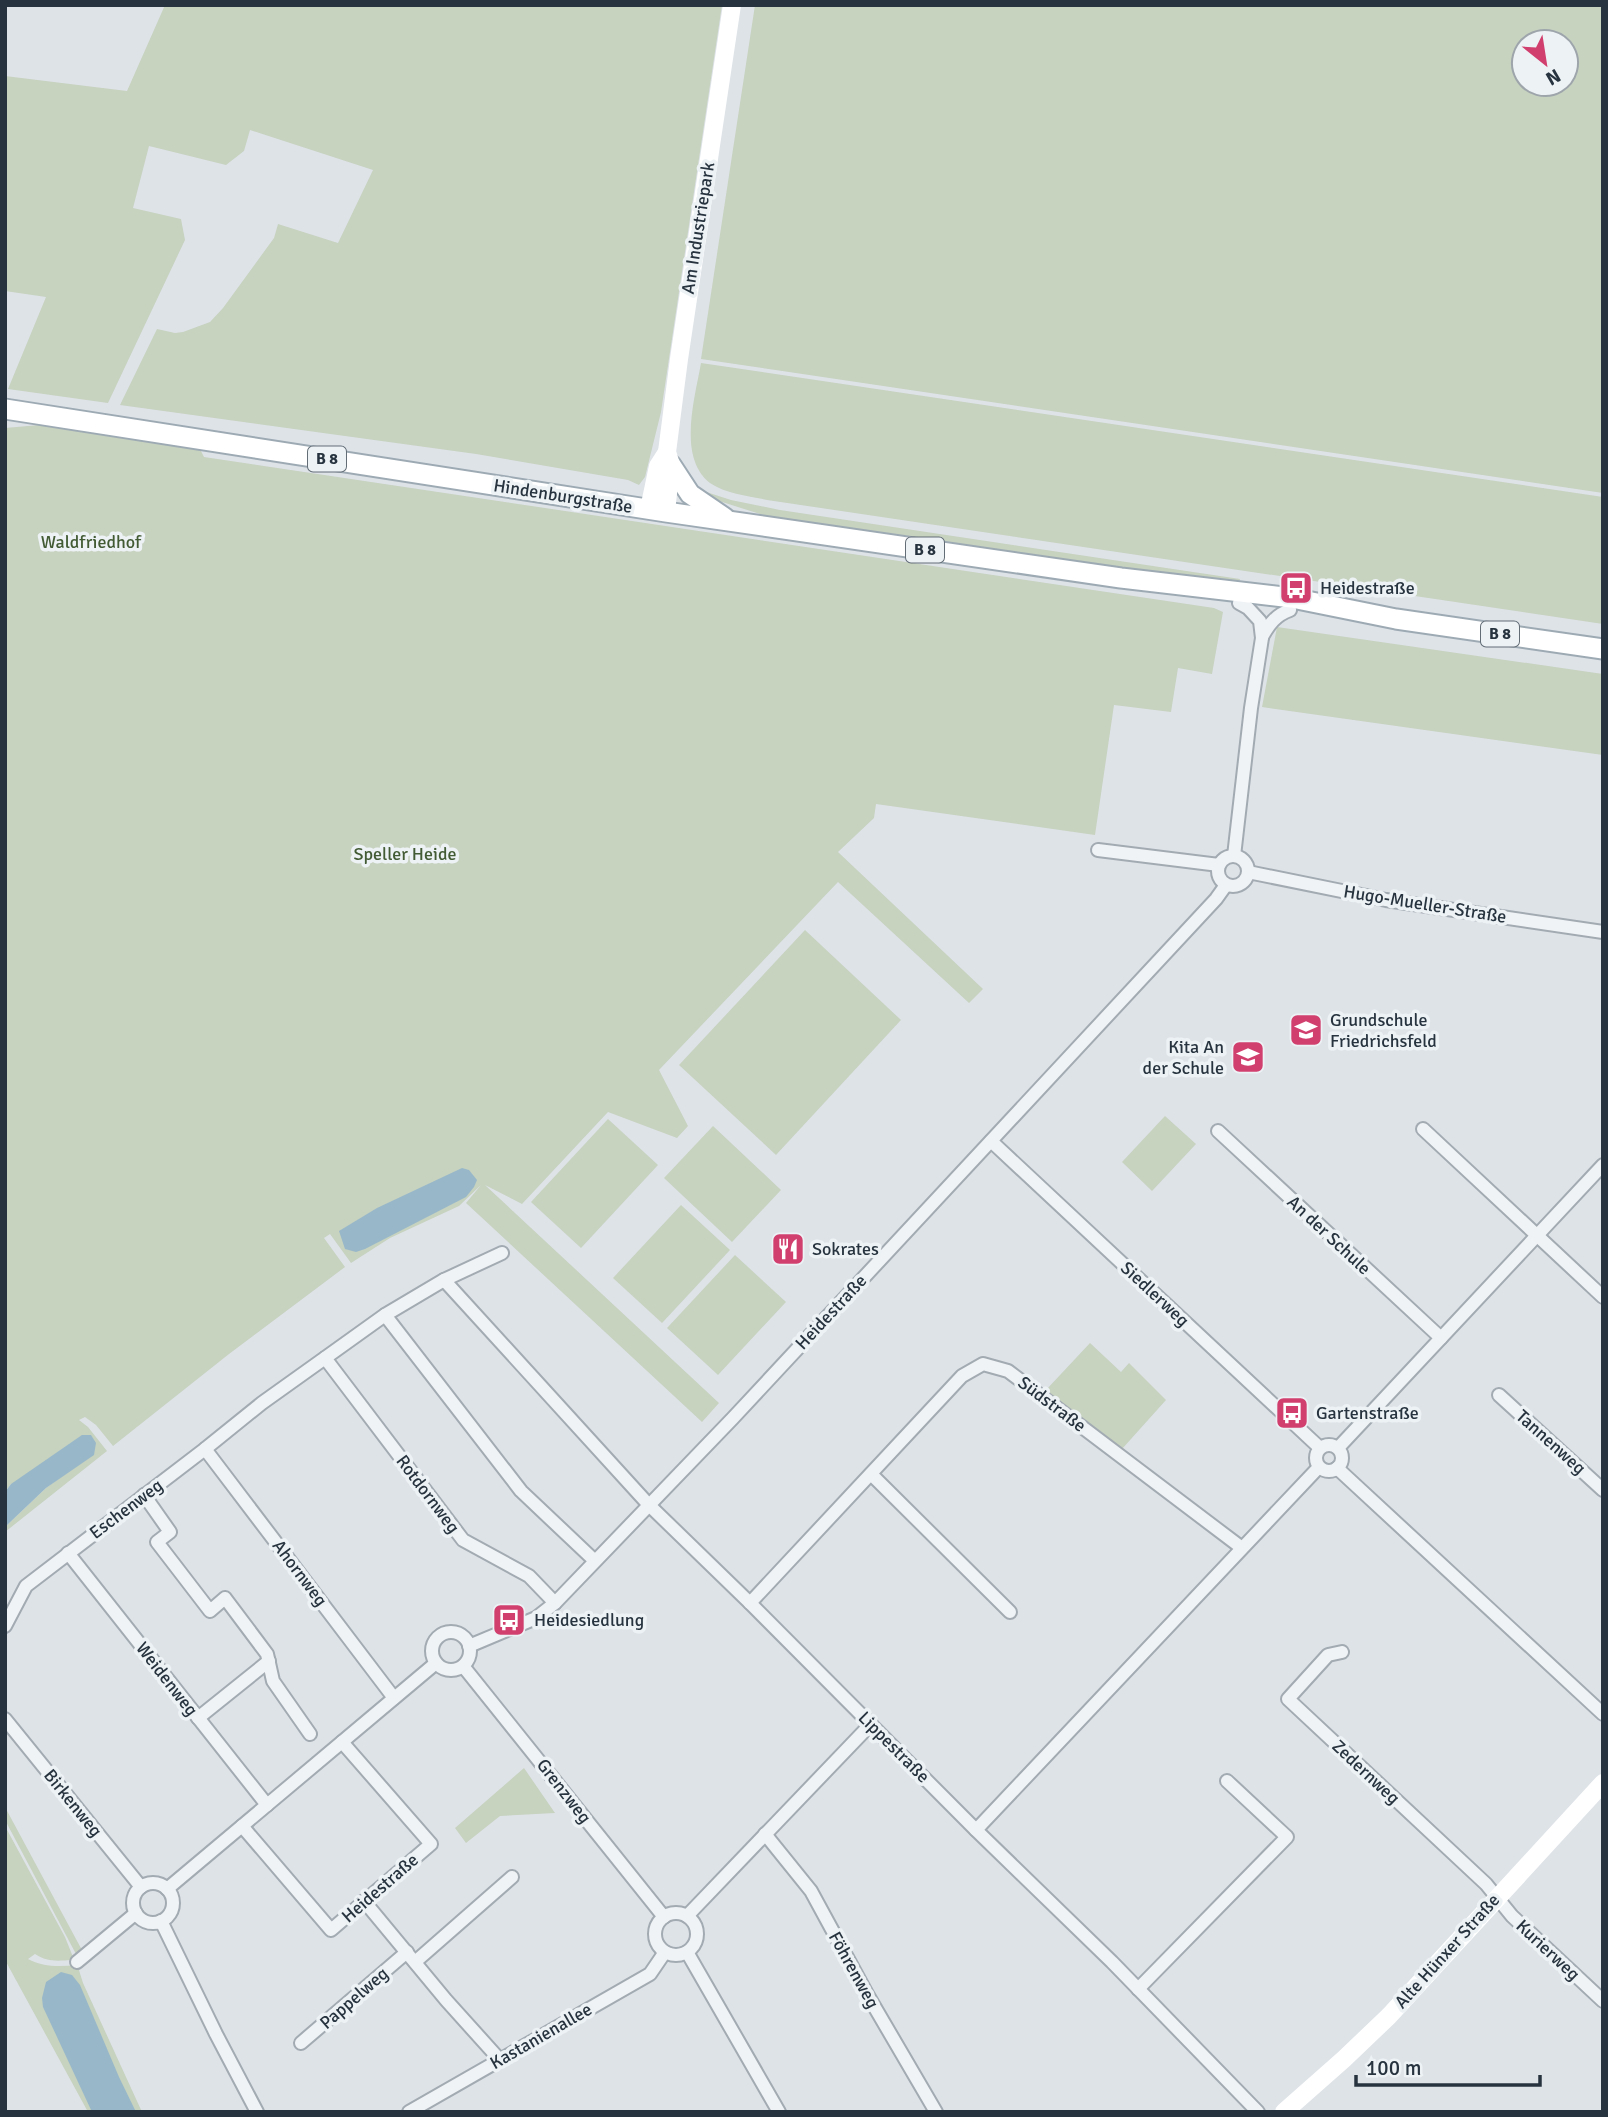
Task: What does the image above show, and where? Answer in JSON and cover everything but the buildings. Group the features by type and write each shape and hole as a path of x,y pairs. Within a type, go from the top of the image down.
{"main road":[{"name":"Hindenburgstraße","path":"5,409 658,511 1121,578 1292,598 1396,619 1603,649"},
{"path":"669,459 690,494 729,521"},
{"name":"Hindenburgstraße","path":"1121,578 1239,603 1396,619"}],"street":[{"name":"Am Industriepark","path":"658,511 669,459 679,359 732,5"},
{"path":"1234,856 1262,638 1260,621 1239,603"},
{"path":"1262,638 1280,613 1290,610"},
{"path":"1098,850 1219,865"},
{"path":"1226,885 1219,878 1219,865 1234,856"},
{"path":"1234,856 1245,863 1248,872"},
{"name":"Heidestraße","path":"469,1646 536,1618 555,1603 991,1141 1216,899 1226,885 1240,884 1248,872"},
{"name":"Hugo-Mueller-Straße","path":"1248,872 1386,900 1603,932"},
{"path":"1423,1129 1603,1297"},
{"name":"An der Schule","path":"1218,1131 1441,1338"},
{"name":"Siedlerweg","path":"991,1141 1320,1448"},
{"path":"1338,1448 1603,1165"},
{"path":"325,1358 385,1315 444,1280 502,1252"},
{"path":"444,1280 649,1505"},
{"path":"385,1315 521,1491 594,1560"},
{"name":"Eschenweg","path":"5,1626 26,1586 262,1403 325,1358"},
{"name":"Rotdornweg","path":"325,1358 463,1540 529,1576 555,1603"},
{"name":"Südstraße","path":"750,1603 962,1376 983,1364 1007,1371 1242,1548"},
{"name":"Tannenweg","path":"1499,1395 1603,1490"},
{"path":"1332,1445 1338,1448 1342,1454 1342,1462 1338,1468 1331,1471 1319,1467 1316,1454 1320,1448 1332,1445"},
{"name":"Ahornweg","path":"205,1449 394,1698"},
{"path":"976,1830 1319,1467"},
{"path":"1338,1468 1603,1714"},
{"path":"871,1474 1010,1612"},
{"path":"144,1495 170,1532 157,1542 210,1611 225,1598 267,1654 273,1681 310,1734"},
{"name":"Lippestraße","path":"649,1505 1138,1989 1258,2112"},
{"name":"Weidenweg","path":"68,1553 267,1805"},
{"path":"457,1633 469,1646 469,1657 458,1669 446,1670 433,1658 435,1641 444,1634 457,1633"},
{"name":"Zedernweg","path":"1342,1652 1328,1656 1288,1699 1497,1897"},
{"path":"198,1718 269,1661"},
{"path":"167,1889 436,1663"},
{"name":"Grenzweg","path":"463,1666 664,1917"},
{"name":"Birkenweg","path":"5,1719 141,1888"},
{"path":"687,1916 871,1724"},
{"name":"Heidestraße","path":"242,1826 331,1930 431,1844 342,1742"},
{"path":"1138,1989 1287,1838 1227,1781"},
{"name":"Alte Hünxer Straße","path":"1284,2112 1388,2016 1603,1783"},
{"name":"Föhrenweg","path":"765,1834 811,1891 936,2112"},
{"name":"Pappelweg","path":"301,2043 512,1877"},
{"path":"151,1883 163,1885 167,1889 171,1894 172,1906 167,1917 156,1922 145,1921 136,1913 134,1897 141,1888 151,1883"},
{"name":"Kurierweg","path":"1497,1897 1512,1916 1603,2001"},
{"path":"364,1901 500,2060"},
{"path":"77,1962 136,1913"},
{"path":"674,1913 687,1916 696,1926 697,1934 692,1947 687,1952 676,1955 665,1951 655,1936 658,1923 674,1913"},
{"path":"161,1921 257,2112"},
{"name":"Kastanienallee","path":"409,2112 650,1974 665,1951"},
{"path":"687,1952 779,2112"}],"green space":[{"path":"165,5 722,5 661,412 645,477 639,485 628,480 476,454 120,405 157,329 183,332 210,322 274,238 278,224 338,243 373,170 250,130 244,151 226,165 149,146 133,208 181,219 185,240 108,403 8,389 46,297 5,291 5,76 127,91"},
{"path":"755,5 1603,5 1603,493 701,359"},
{"path":"701,363 1603,497 1603,624 767,500 730,492 710,483 700,472 694,458 691,426"},
{"name":"Speller Heide","path":"51,424 199,447 204,457 1214,608 1223,612 1212,674 1178,668 1171,712 1114,705 1095,835 876,804 874,818 838,852 983,989 969,1003 838,882 659,1070 688,1126 677,1138 608,1112 522,1204 485,1185 719,1403 702,1422 466,1203 481,1185 459,1206 390,1238 351,1263 330,1234 324,1238 345,1267 113,1446 96,1425 85,1417 79,1420 107,1451 5,1532 5,1527 62,1476 11,1484 5,1492 5,428"},
{"path":"700,490 731,500 780,510 1240,579 1238,586 766,516 716,500"},
{"path":"1277,627 1603,674 1603,755 1262,707"},
{"path":"805,930 901,1020 776,1155 679,1065"},
{"path":"1165,1116 1196,1144 1152,1191 1122,1162"},
{"path":"608,1119 658,1165 581,1248 531,1202"},
{"path":"713,1126 781,1190 732,1242 664,1178"},
{"path":"681,1205 730,1250 662,1323 613,1278"},
{"path":"735,1255 786,1302 718,1375 667,1328"},
{"path":"1090,1343 1121,1372 1129,1363 1166,1400 1122,1449 1046,1390"},
{"path":"524,1768 555,1813 500,1816 466,1843 455,1828"},
{"path":"5,1807 83,1952 77,1956 5,1820"},
{"path":"5,1826 65,1937 73,1957 71,1960 52,1960 35,1954 28,1959 45,1965 78,1967 142,2112 88,2112 5,1960"}],"water":[{"path":"462,1168 469,1170 477,1180 466,1197 365,1249 356,1252 345,1249 339,1231 377,1208"},
{"path":"82,1435 91,1435 96,1443 94,1455 46,1488 5,1527 5,1492 11,1484"},
{"path":"61,1972 72,1975 80,1985 136,2112 92,2112 43,2007 46,1982"}],"place":[{"name":"Heidestraße","path":"1296,588"},
{"name":"Grundschule Friedrichsfeld","path":"1306,1030"},
{"name":"Kita An der Schule","path":"1248,1057"},
{"name":"Sokrates","path":"788,1249"},
{"name":"Gartenstraße","path":"1292,1413"},
{"name":"Heidesiedlung","path":"509,1620"}],"park label":[{"name":"Waldfriedhof","path":"91,542"}]}
